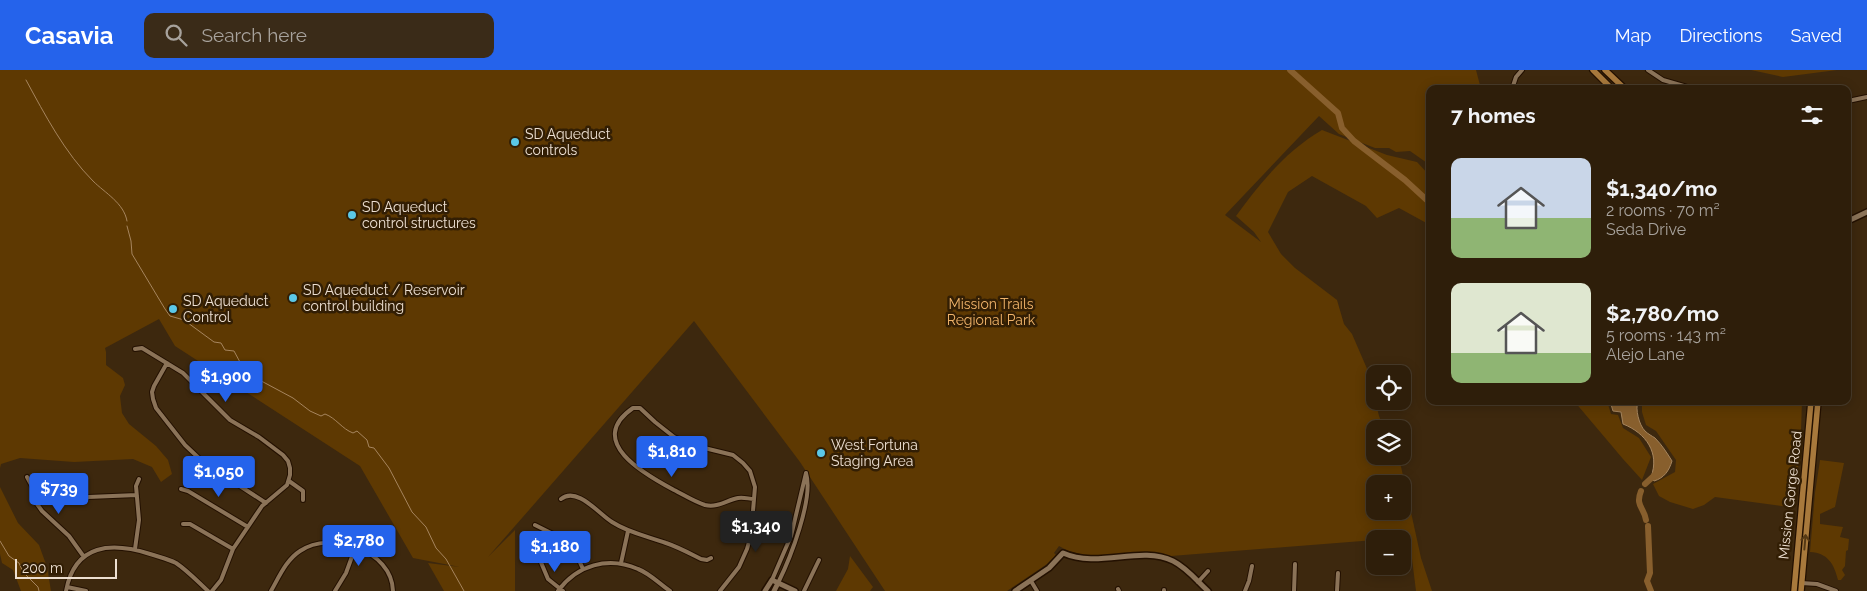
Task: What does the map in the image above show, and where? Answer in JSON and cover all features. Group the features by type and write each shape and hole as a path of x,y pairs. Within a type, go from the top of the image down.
{"main road":[{"path":"1593,70 1608,85"},
{"path":"1605,70 1621,85"},
{"name":"Mission Gorge Road","path":"1794,591 1811,405"},
{"name":"Mission Gorge Road","path":"1801,591 1818,405"}],"street":[{"path":"1513,85 1516,77 1522,70"},
{"path":"1648,70 1663,80 1680,85"},
{"path":"1851,100 1867,97"},
{"path":"1851,220 1867,212"},
{"path":"135,349 142,348 183,373 230,420 259,437 288,461 290,468 289,481 281,491 266,503 248,527 233,549 221,580 212,591"},
{"path":"167,363 154,386 153,399 156,408 190,450 203,462 266,503"},
{"path":"720,591 733,576 747,549 751,535 754,499 755,487 750,471 733,455 692,445 674,437 640,408 634,407 617,422 614,433 621,452 638,468 656,480 706,505 719,505 737,498 754,499"},
{"path":"765,591 772,580 791,536 806,473 808,481 801,522 794,546 774,591"},
{"path":"26,478 33,488 37,504 42,512 69,536 84,557"},
{"path":"135,549 139,520 136,486 139,479"},
{"path":"289,481 303,491 303,500"},
{"path":"181,489 248,527"},
{"path":"82,501 88,498 137,494"},
{"path":"561,499 567,496 576,496 593,506 608,520 628,531 665,543 701,559 707,560 711,558"},
{"path":"183,524 190,524 233,549"},
{"path":"535,525 571,543 583,569"},
{"path":"621,564 628,531"},
{"path":"335,591 346,573 362,532"},
{"path":"271,591 290,560 306,547 327,542 356,548 374,557 383,564 390,574 393,591"},
{"path":"86,591 67,589 75,568 84,557 107,546 119,546 135,549 174,562 208,591"},
{"path":"1057,550 1075,558 1087,560 1147,556 1168,559 1183,567 1208,591"},
{"path":"1015,591 1049,568 1063,553"},
{"path":"540,560 548,579 561,590 570,577 583,569 603,562 621,564 642,571 670,591"},
{"path":"804,591 819,560"},
{"path":"1294,591 1295,564"},
{"path":"1244,591 1249,581 1252,566"},
{"path":"1198,582 1208,571"},
{"path":"1337,591 1338,573"},
{"path":"772,580 795,591"},
{"path":"1031,581 1038,591"},
{"path":"1801,584 1817,584 1836,591"}],"green space":[{"name":"Mission Trails Regional Park","path":"0,70 1476,70 1480,85 1426,85 1426,162 1410,151 1396,152 1389,148 1375,148 1339,134 1319,116 1225,215 1261,242 1254,232 1236,216 1254,192 1285,158 1322,130 1387,155 1417,162 1426,172 1426,223 1399,208 1377,218 1366,206 1312,176 1288,192 1268,232 1281,254 1295,268 1337,300 1344,324 1352,334 1366,366 1366,410 1378,410 1381,420 1366,420 1366,465 1401,465 1403,475 1366,475 1366,520 1411,520 1411,512 1421,558 1432,591 1416,591 1411,551 1411,530 1366,530 1366,541 1171,556 1157,553 1086,555 1072,552 1059,546 1054,553 1056,555 1047,564 1007,591 885,591 800,462 694,321 488,557 515,530 515,591 444,591 428,563 460,567 413,558 360,466 175,346 159,319 105,348 106,365 123,378 125,385 120,396 122,413 129,424 156,446 168,460 172,474 161,482 152,467 133,459 74,462 20,458 1,464 0,468"},
{"path":"1751,70 1837,70 1783,77"},
{"path":"1577,405 1608,405 1611,414 1618,415 1623,428 1639,438 1651,457 1642,480"},
{"path":"1642,405 1802,405 1800,460 1789,507 1715,497 1704,505 1693,509 1670,502 1659,496 1653,484 1675,472 1676,460 1656,431 1646,425"},
{"path":"1820,460 1844,463 1835,507 1820,514 1820,524 1843,527 1840,537 1849,539 1845,566 1842,570 1845,575 1841,580 1838,580 1832,564 1826,557 1810,552"},
{"path":"0,487 18,523 39,545 47,567 51,591 21,591 13,570 2,563 0,554"},
{"path":"850,556 873,587 870,591 836,591 848,569"}],"shaded area":[{"path":"1611,405 1637,405 1639,421 1643,428 1658,441 1672,461 1668,471 1661,478 1654,481 1651,477 1654,460 1649,445 1644,438 1623,424 1621,412 1613,411"}],"waterway":[{"path":"1290,70 1338,113 1342,128 1354,141 1405,180 1426,199"},
{"path":"26,80 48,120 73,158 93,181 118,204 127,221"},
{"path":"127,226 132,254 170,316 184,320 214,342 221,343 225,350 234,351 241,364 250,370 252,376 293,398 310,411 321,416 325,414 329,416 353,433 357,431 367,440 369,447 374,448 389,468 412,512 426,527 436,548 446,559 464,591"},
{"path":"1645,484 1658,472"},
{"path":"1641,491 1639,503 1646,520"},
{"path":"1648,526 1650,573 1647,581 1651,591"},
{"path":"0,541 9,556 19,563 23,572 38,587 39,591"}],"place":[{"name":"SD Aqueduct controls","path":"515,142"},
{"name":"SD Aqueduct control structures","path":"352,215"},
{"name":"SD Aqueduct / Reservoir control building","path":"293,298"},
{"name":"SD Aqueduct Control","path":"173,309"},
{"name":"West Fortuna Staging Area","path":"821,453"}]}
